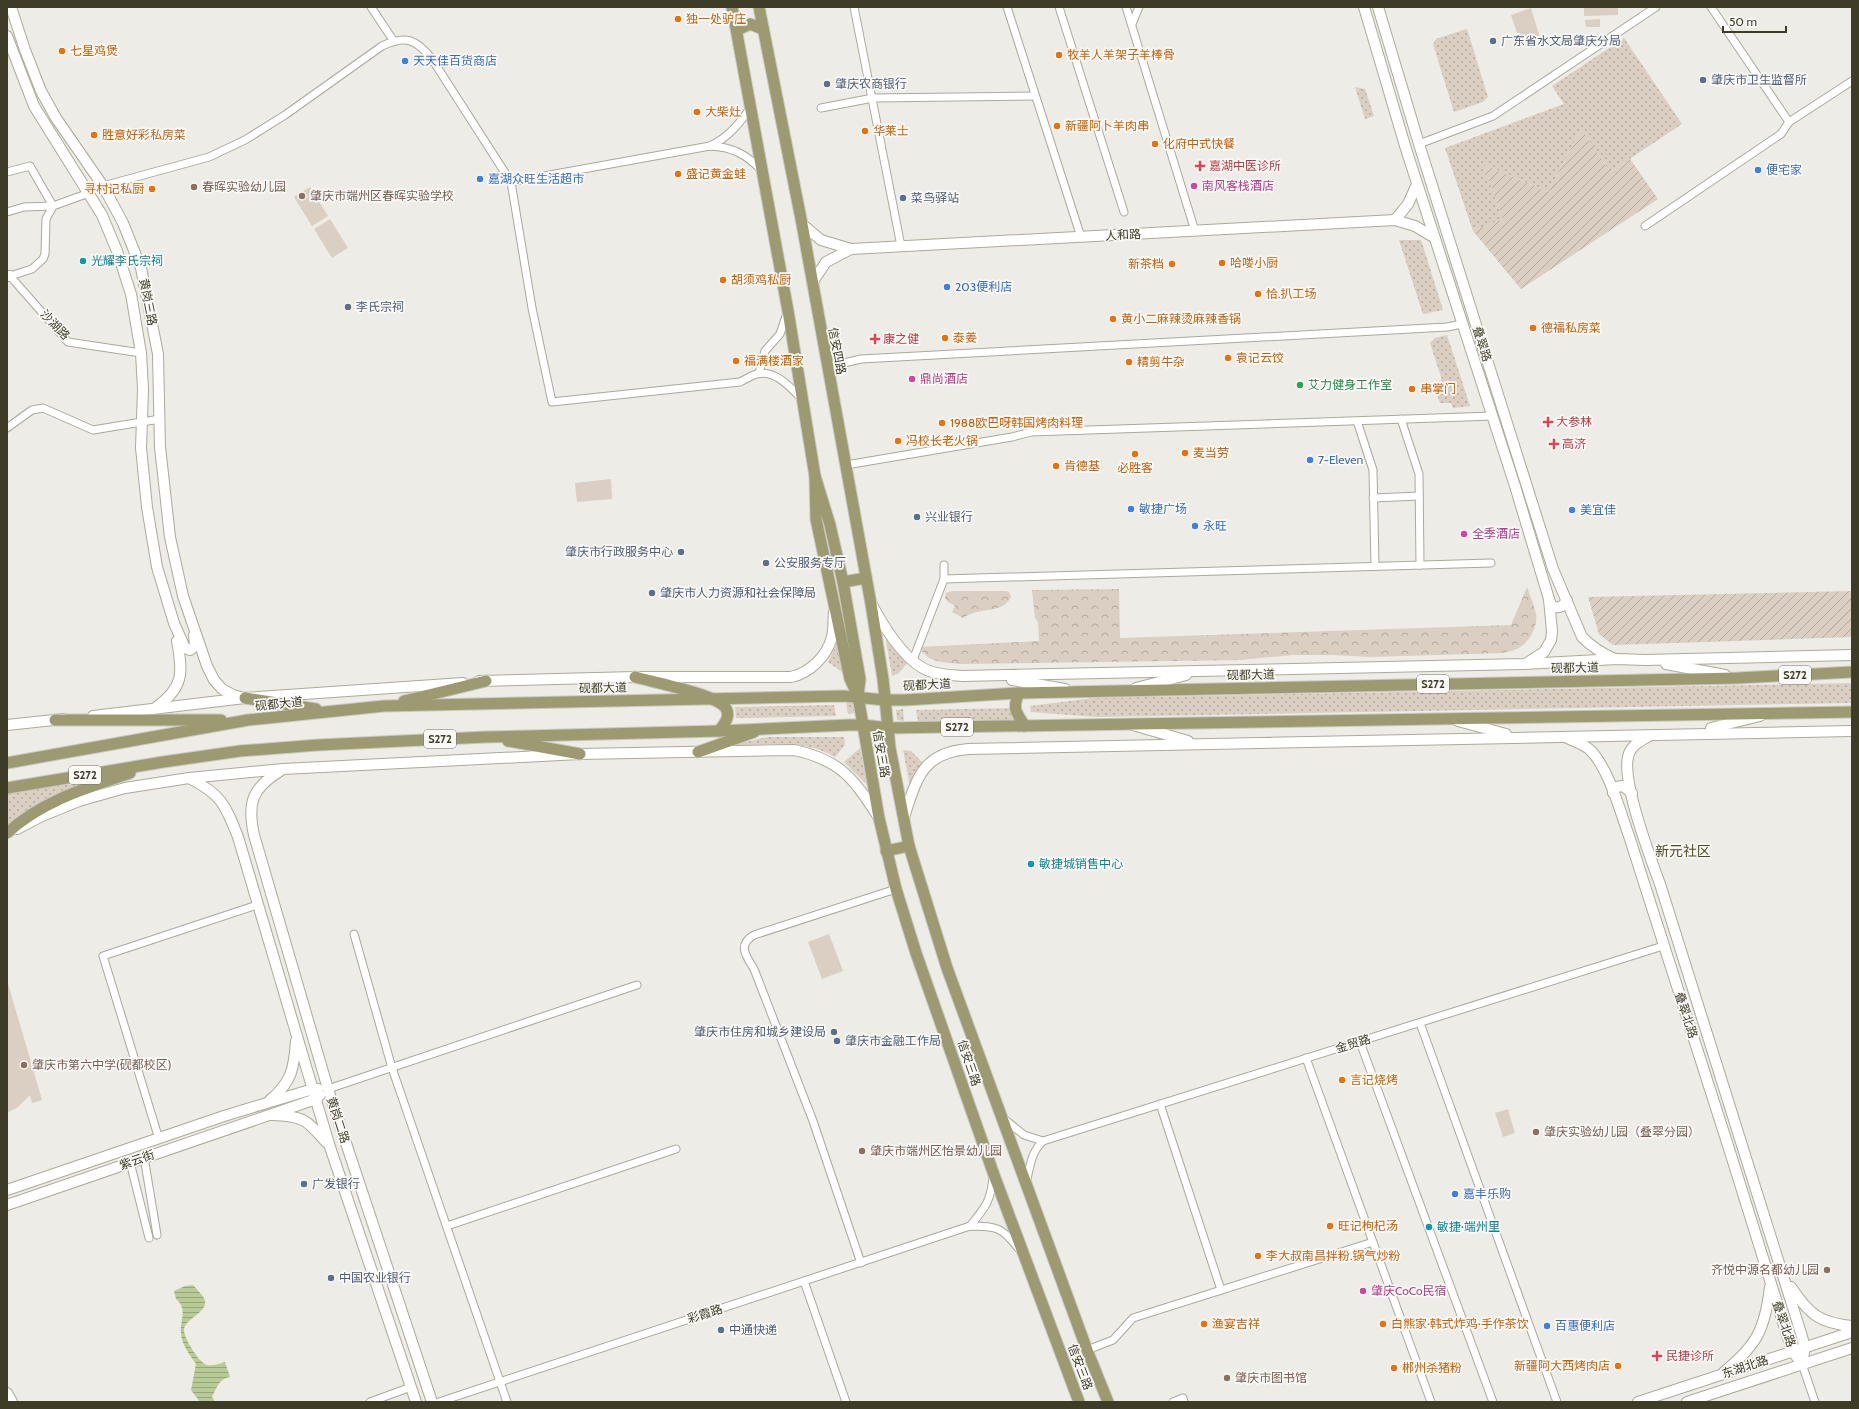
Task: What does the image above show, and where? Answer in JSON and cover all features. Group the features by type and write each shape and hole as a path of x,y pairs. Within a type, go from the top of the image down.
{"main road":[{"name":"黄岗三路","path":"11,7 25,50 41,90 56,118 103,186 123,223 141,268 158,354 160,447 170,537 183,596 193,624"},
{"path":"732,7 788,311 816,476 830,525 843,582 860,679 858,696"},
{"name":"信安四路","path":"759,7 802,224 827,368 846,465 871,604 885,700"},
{"name":"叠翠路","path":"1364,7 1418,184 1493,416 1549,599 1552,632 1551,640 1544,652 1535,659 1524,664"},
{"name":"叠翠路","path":"1378,7 1419,144 1529,497 1553,569 1582,637 1603,654 1617,659"},
{"path":"737,30 750,24 763,28"},
{"name":"黄岗三路","path":"7,36 34,106 73,172 102,215 118,251 131,294 140,353 143,389 142,448 147,507 157,566 174,623"},
{"path":"1395,220 1408,204 1418,184"},
{"name":"人和路","path":"851,249 1395,220 1415,226 1435,238"},
{"path":"802,224 821,240 851,249"},
{"path":"812,283 826,262 851,249"},
{"path":"816,476 816,519 850,679 858,696"},
{"path":"843,582 866,578"},
{"path":"1549,599 1552,607 1558,608 1564,606 1567,600"},
{"name":"砚都大道","path":"871,604 885,629 913,660 928,670 946,675 991,676 1204,670 1524,664 1617,659 1645,660 1852,656"},
{"path":"7,725 245,698 486,681 634,677 798,676 816,663 828,647 832,636 834,606"},
{"path":"174,623 185,648 190,650 195,646 193,624"},
{"path":"155,709 171,695 181,676 180,658 174,623"},
{"path":"193,624 207,666 214,680 222,689 233,695 245,698 331,711"},
{"path":"1645,660 1738,678"},
{"path":"1128,690 1204,670"},
{"name":"砚都大道","path":"7,763 248,720 384,706 858,696 885,700 1078,691 1738,678 1852,672"},
{"path":"991,676 1078,691"},
{"path":"634,677 713,699 725,707 728,713 727,721 719,731"},
{"path":"384,706 486,681"},
{"path":"1019,693 1015,701 1015,709 1025,726"},
{"name":"信安三路","path":"858,696 886,851 916,953 994,1175 1079,1402"},
{"name":"信安三路","path":"885,700 891,752 909,846 947,968 1108,1402"},
{"name":"S272","path":"7,788 163,762 240,752 486,737 719,731 863,725 889,728 1852,712"},
{"path":"1694,733 1771,713"},
{"path":"1448,718 1518,737"},
{"path":"55,720 248,720"},
{"path":"1127,724 1200,744"},
{"path":"698,752 768,728"},
{"path":"904,817 917,779 928,764 943,754 955,750 1694,733 1852,731"},
{"name":"叠翠北路","path":"1651,735 1639,741 1628,755 1628,771 1632,793 1642,834 1660,884 1785,1279 1805,1347 1802,1364"},
{"name":"叠翠北路","path":"1561,736 1588,748 1596,756 1613,793 1629,836 1731,1155 1770,1284 1793,1352 1802,1364"},
{"path":"486,737 580,754"},
{"path":"7,834 42,816 80,801 125,788 189,778 283,769 580,754 794,750 810,753 834,764 848,775 859,786 879,818"},
{"path":"7,834 20,821 42,807 71,793 163,762"},
{"name":"黄岗二路","path":"283,769 264,780 255,794 250,807 254,834 328,1089 432,1402"},
{"name":"黄岗二路","path":"189,778 208,788 220,799 227,810 238,837 257,906 329,1144 416,1402"},
{"path":"1613,793 1616,787 1623,786 1632,793"},
{"path":"238,837 244,831 254,834"},
{"path":"886,851 909,846"},
{"path":"265,1104 279,1093 290,1078 294,1066 296,1034"},
{"path":"314,1094 328,1089"},
{"name":"紫云街","path":"7,1190 224,1116 265,1104 314,1094"},
{"name":"紫云街","path":"7,1205 266,1115 314,1094"},
{"path":"266,1115 292,1116 304,1119 311,1124 329,1144"},
{"path":"224,1116 228,1128"},
{"path":"352,1214 368,1209"},
{"path":"1718,1376 1747,1352 1756,1340 1766,1315 1770,1284 1785,1279 1801,1303 1809,1311 1829,1322 1852,1326"},
{"name":"东湖北路","path":"1638,1402 1852,1332"},
{"path":"1838,1336 1847,1349"},
{"name":"东湖北路","path":"1687,1402 1847,1349"},
{"path":"7,1393 12,1402"}],"street":[{"path":"371,7 394,40"},
{"path":"854,7 901,246"},
{"path":"1007,7 1081,237"},
{"path":"1059,7 1124,212"},
{"path":"1126,7 1195,231"},
{"path":"1132,24 1139,7"},
{"path":"1419,144 1494,116 1656,7"},
{"path":"1711,7 1789,122"},
{"path":"103,186 209,157 245,140 285,115 382,46 394,40 404,39 414,41 423,47 432,59 511,182 532,308 552,402 740,382 759,373 772,374 789,386 803,400"},
{"path":"1645,226 1781,134 1789,122 1852,81"},
{"path":"821,108 873,98 1036,96"},
{"path":"710,146 723,140 733,131 751,107"},
{"path":"511,182 710,146 736,150 745,155 761,170"},
{"path":"7,172 30,166 53,206"},
{"path":"7,212 24,207 53,206 88,193"},
{"path":"9,276 32,269 43,259 45,254 46,219 53,206"},
{"name":"沙湖路","path":"9,276 68,342 140,353"},
{"path":"759,373 765,351 780,334 788,311"},
{"path":"827,368 861,359 1447,327 1462,324"},
{"path":"7,428 32,410 43,408 93,430 160,419"},
{"path":"846,465 1012,437 1031,432 1493,416"},
{"path":"1401,419 1419,474 1420,565"},
{"path":"1357,420 1373,470 1375,566"},
{"path":"1373,498 1419,496"},
{"path":"944,579 1491,562"},
{"path":"913,660 944,579 944,565"},
{"path":"861,1263 813,1121 754,969 745,955 744,949 748,939 754,935 896,888"},
{"path":"159,1139 103,956 257,906"},
{"path":"354,934 392,1068 507,1402"},
{"name":"金贸路","path":"1043,1141 1306,1058 1420,1024 1663,946"},
{"path":"328,1089 637,985"},
{"path":"1420,1024 1557,1402"},
{"path":"1360,1042 1493,1402"},
{"path":"1306,1058 1431,1402"},
{"path":"1160,1104 1221,1290"},
{"path":"1001,1116 1024,1135 1043,1141 1038,1146 1033,1156 1026,1184"},
{"path":"447,1226 676,1149"},
{"path":"144,1157 158,1235"},
{"path":"130,1162 149,1238"},
{"path":"970,1226 986,1206 992,1194 994,1175"},
{"path":"970,1226 996,1227 1006,1233 1024,1256"},
{"name":"彩霞路","path":"439,1402 970,1226"},
{"path":"1088,1350 1113,1340 1133,1318 1373,1242"},
{"path":"804,1281 846,1402"},
{"path":"1802,1364 1815,1402"},
{"path":"370,1402 411,1387"},
{"path":"1173,1402 1183,1398 1184,1402"}],"green space":[{"path":"1584,7 1618,7 1618,15 1584,16"},
{"path":"1531,8 1540,38 1521,45 1511,15"},
{"path":"1600,19 1600,27 1586,27 1585,20"},
{"path":"1467,29 1488,97 1483,102 1454,112 1433,44 1436,39"},
{"path":"1624,38 1682,124 1610,172 1581,129 1548,192 1483,164 1503,219 1473,231 1445,148 1564,104 1552,86"},
{"path":"1355,87 1365,89 1374,116 1365,119"},
{"path":"1581,129 1610,172 1630,159 1658,199 1521,289 1473,231 1503,219 1483,164 1548,192"},
{"path":"310,187 328,216 312,226 294,197"},
{"path":"330,219 348,248 332,258 314,229"},
{"path":"1399,240 1421,240 1443,310 1423,314"},
{"path":"1447,335 1470,406 1453,408 1451,403 1440,403 1433,383 1442,380 1430,343 1435,338"},
{"path":"611,479 612,499 577,502 575,483"},
{"path":"1527,587 1536,614 1535,627 1529,639 1521,647 1503,653 1370,657 1293,655 1240,660 960,664 931,659 919,647 1039,641 1038,622 1035,618 1032,590 1119,589 1120,638 1511,625"},
{"path":"952,591 1006,591 1009,592 1011,597 1007,603 1002,606 969,614 963,618 952,612 955,606 948,602 945,598 946,593"},
{"path":"1852,591 1852,637 1613,645 1599,634 1588,597"},
{"path":"840,637 846,672 842,672 828,662"},
{"path":"887,640 896,652 908,662 899,673 892,676 886,641"},
{"path":"1852,683 1852,703 1097,717 1031,712 1030,706 1094,698"},
{"path":"846,703 853,703 854,713 848,714"},
{"path":"834,705 836,716 736,718 735,707"},
{"path":"1014,708 1015,720 918,721 916,710"},
{"path":"903,709 904,721 897,720 896,710"},
{"path":"768,737 844,737 845,745 835,757 823,751 799,745 735,745"},
{"path":"860,748 867,785 844,762"},
{"path":"903,750 911,751 922,762 913,775 910,786"},
{"path":"91,782 42,802 7,826 7,792"},
{"path":"829,934 843,971 822,979 808,942"},
{"path":"7,980 42,1100 32,1103 30,1095 18,1107 7,1113"},
{"path":"1508,1109 1515,1133 1503,1137 1495,1113"}],"shaded area":[{"path":"193,1285 205,1300 205,1305 203,1309 186,1325 184,1333 186,1338 196,1355 207,1365 225,1362 230,1377 223,1380 217,1387 212,1397 215,1402 200,1402 191,1390 196,1364 186,1349 181,1337 183,1311 180,1303 176,1299 174,1291 185,1286"}],"place":[{"name":"独一处驴庄","path":"678,19"},
{"name":"广东省水文局肇庆分局","path":"1493,41"},
{"name":"七星鸡煲","path":"62,51"},
{"name":"牧羊人羊架子羊棒骨","path":"1059,55"},
{"name":"天天佳百货商店","path":"405,61"},
{"name":"肇庆市卫生监督所","path":"1703,80"},
{"name":"肇庆农商银行","path":"827,84"},
{"name":"大柴灶","path":"697,112"},
{"name":"新疆阿卜羊肉串","path":"1057,126"},
{"name":"华莱士","path":"865,131"},
{"name":"胜意好彩私房菜","path":"94,135"},
{"name":"化府中式快餐","path":"1155,144"},
{"name":"嘉湖中医诊所","path":"1200,166"},
{"name":"便宅家","path":"1758,170"},
{"name":"盛记黄金蛙","path":"678,174"},
{"name":"嘉湖众旺生活超市","path":"480,179"},
{"name":"南风客栈酒店","path":"1194,186"},
{"name":"春晖实验幼儿园","path":"194,187"},
{"name":"寻村记私厨","path":"152,189"},
{"name":"肇庆市端州区春晖实验学校","path":"302,196"},
{"name":"菜鸟驿站","path":"903,198"},
{"name":"光耀李氏宗祠","path":"83,261"},
{"name":"哈喽小厨","path":"1222,263"},
{"name":"新茶档","path":"1172,264"},
{"name":"胡须鸡私厨","path":"723,280"},
{"name":"203便利店","path":"947,287"},
{"name":"恰.扒工场","path":"1258,294"},
{"name":"李氏宗祠","path":"348,307"},
{"name":"黄小二麻辣烫麻辣香锅","path":"1113,319"},
{"name":"德福私房菜","path":"1533,328"},
{"name":"泰姜","path":"945,338"},
{"name":"康之健","path":"875,339"},
{"name":"袁记云饺","path":"1228,358"},
{"name":"福满楼酒家","path":"736,361"},
{"name":"精剪牛杂","path":"1129,362"},
{"name":"鼎尚酒店","path":"912,379"},
{"name":"艾力健身工作室","path":"1300,385"},
{"name":"串掌门","path":"1412,389"},
{"name":"大参林","path":"1548,422"},
{"name":"1988欧巴呀韩国烤肉料理","path":"942,423"},
{"name":"冯校长老火锅","path":"898,441"},
{"name":"高济","path":"1554,444"},
{"name":"麦当劳","path":"1185,453"},
{"name":"必胜客","path":"1135,454"},
{"name":"7-Eleven","path":"1310,460"},
{"name":"肯德基","path":"1056,466"},
{"name":"敏捷广场","path":"1131,509"},
{"name":"美宜佳","path":"1572,510"},
{"name":"兴业银行","path":"917,517"},
{"name":"永旺","path":"1195,526"},
{"name":"全季酒店","path":"1464,534"},
{"name":"肇庆市行政服务中心","path":"681,552"},
{"name":"公安服务专厅","path":"766,563"},
{"name":"肇庆市人力资源和社会保障局","path":"652,593"},
{"name":"敏捷城销售中心","path":"1031,864"},
{"name":"肇庆市住房和城乡建设局","path":"834,1032"},
{"name":"肇庆市金融工作局","path":"837,1041"},
{"name":"肇庆市第六中学(砚都校区)","path":"24,1065"},
{"name":"言记烧烤","path":"1342,1080"},
{"name":"肇庆实验幼儿园（叠翠分园）","path":"1536,1132"},
{"name":"肇庆市端州区怡景幼儿园","path":"862,1151"},
{"name":"广发银行","path":"304,1184"},
{"name":"嘉丰乐购","path":"1455,1194"},
{"name":"旺记枸杞汤","path":"1330,1226"},
{"name":"敏捷·端州里","path":"1429,1227"},
{"name":"李大叔南昌拌粉.锅气炒粉","path":"1258,1256"},
{"name":"齐悦中源名都幼儿园","path":"1827,1270"},
{"name":"中国农业银行","path":"331,1278"},
{"name":"肇庆CoCo民宿","path":"1363,1291"},
{"name":"渔宴吉祥","path":"1204,1324"},
{"name":"白熊家·韩式炸鸡·手作茶饮","path":"1383,1324"},
{"name":"百惠便利店","path":"1547,1326"},
{"name":"中通快递","path":"721,1330"},
{"name":"民捷诊所","path":"1657,1356"},
{"name":"新疆阿大西烤肉店","path":"1618,1366"},
{"name":"郴州杀猪粉","path":"1394,1368"},
{"name":"肇庆市图书馆","path":"1227,1378"}],"district":[{"name":"新元社区","path":"1683,851"}]}
